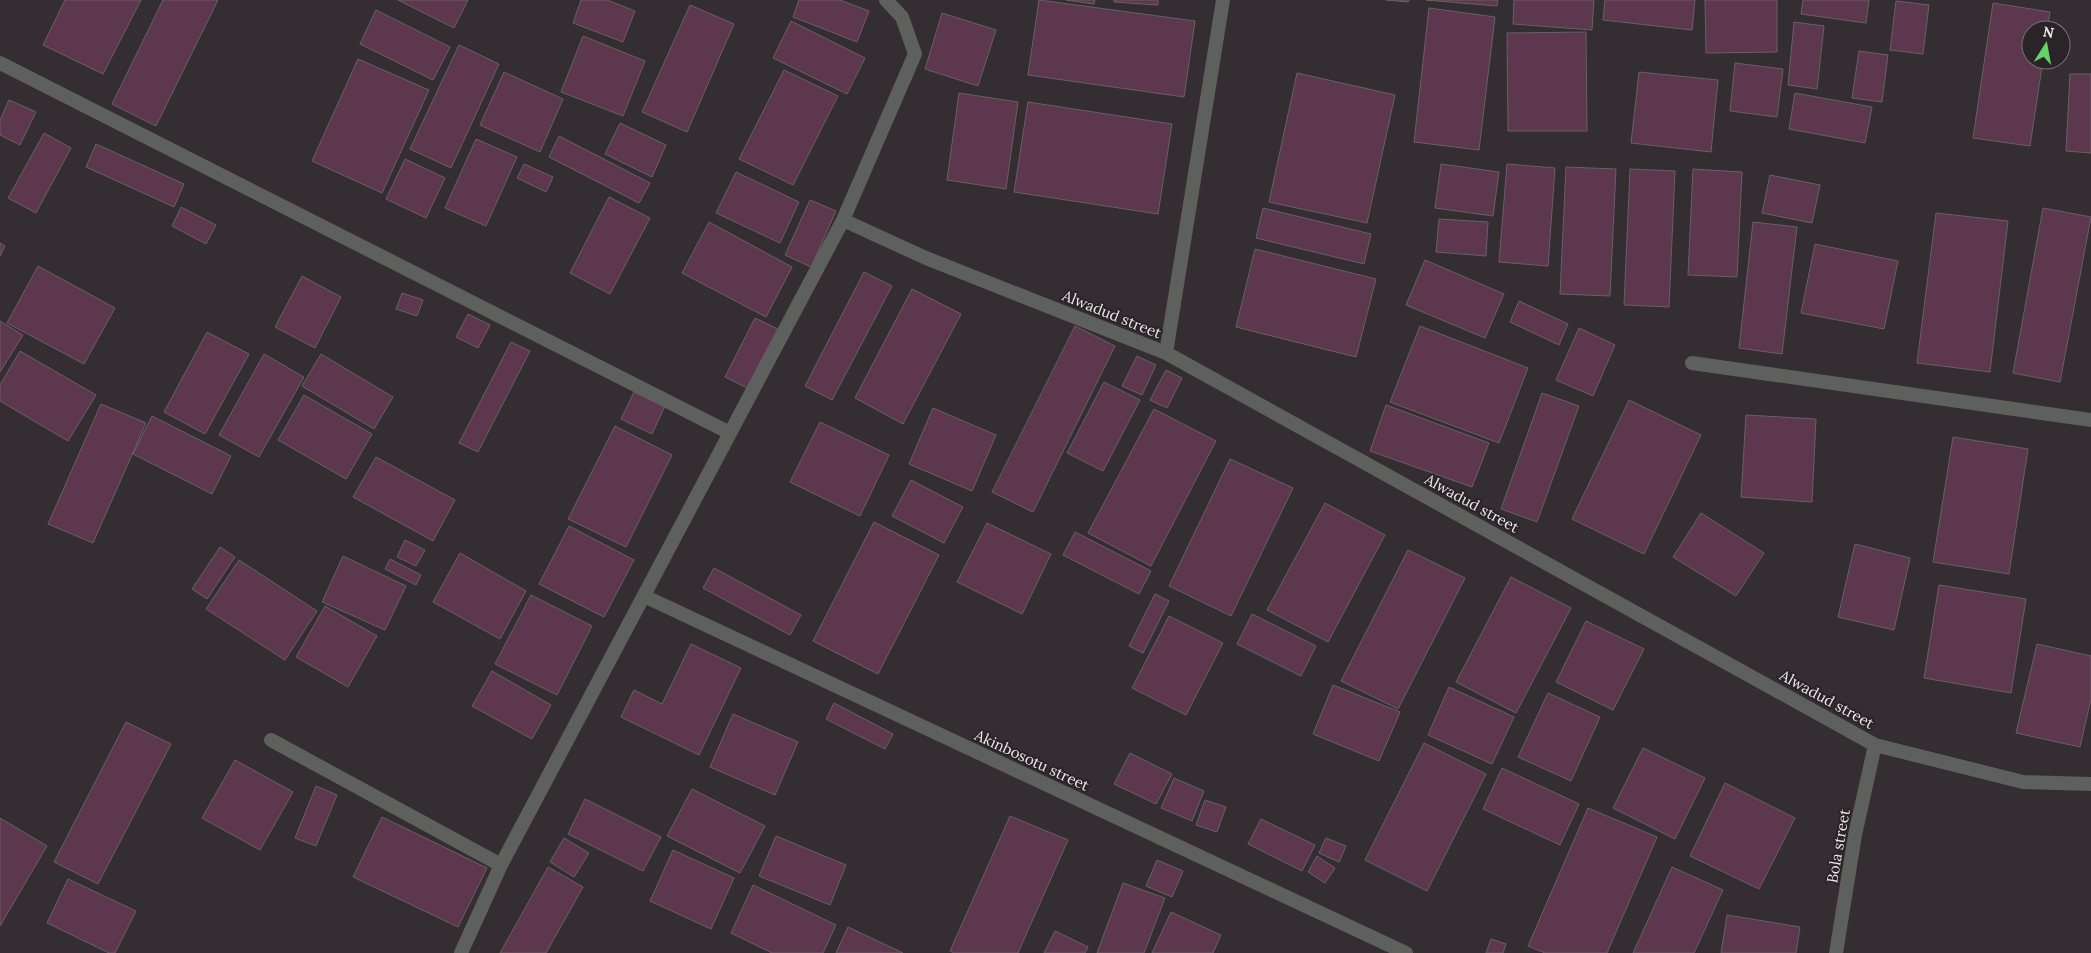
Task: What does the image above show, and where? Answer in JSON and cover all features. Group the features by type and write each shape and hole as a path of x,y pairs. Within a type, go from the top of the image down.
{"street":[{"path":"461,953 501,865 843,220 916,54 902,17 886,0"},
{"path":"1166,353 1223,0"},
{"path":"0,63 730,433"},
{"name":"Alwadud street","path":"843,220 926,258 1166,353 1875,745 2023,782 2091,784"},
{"path":"1692,363 2091,420"},
{"name":"Akinbosotu street","path":"644,596 1406,953"},
{"path":"271,740 501,865"},
{"name":"Bola street","path":"1836,953 1856,835 1875,745"}],"building":[{"path":"65,0 141,0 103,74 43,45"},
{"path":"163,0 218,0 156,126 112,104"},
{"path":"398,0 468,0 454,28"},
{"path":"581,0 607,0 635,11 623,42 573,23"},
{"path":"799,0 840,0 869,11 857,42 793,17"},
{"path":"1039,0 1195,21 1184,97 1028,75"},
{"path":"1066,0 1095,0 1094,4"},
{"path":"1114,0 1158,0 1158,5 1114,2"},
{"path":"1386,0 1409,0 1408,2"},
{"path":"1426,0 1498,0 1497,6"},
{"path":"1514,0 1594,0 1592,30 1513,24"},
{"path":"1605,0 1695,0 1692,30 1603,20"},
{"path":"1705,0 1777,0 1777,52 1706,53"},
{"path":"1803,0 1869,0 1866,23 1801,14"},
{"path":"1896,1 1929,5 1923,54 1890,50"},
{"path":"1993,3 2050,12 2049,20 2021,20 2021,70 2041,70 2030,146 1973,138"},
{"path":"690,5 734,24 687,132 642,112"},
{"path":"1429,8 1495,17 1479,150 1414,142"},
{"path":"376,10 450,47 433,80 360,44"},
{"path":"942,13 996,30 978,86 925,69"},
{"path":"791,21 865,58 847,94 773,58"},
{"path":"1794,22 1824,26 1817,89 1788,85"},
{"path":"1586,32 1587,131 1508,131 1507,33"},
{"path":"583,36 645,61 623,116 561,92"},
{"path":"459,45 499,64 451,168 410,149"},
{"path":"1859,51 1888,55 1882,102 1852,98"},
{"path":"358,59 429,90 382,193 312,161"},
{"path":"1735,63 1783,69 1777,117 1730,111"},
{"path":"784,70 838,96 793,185 739,159"},
{"path":"504,72 563,99 540,152 480,125"},
{"path":"1639,72 1718,80 1711,152 1631,143"},
{"path":"1297,73 1395,95 1367,223 1269,202"},
{"path":"2070,74 2091,74 2091,153 2066,151"},
{"path":"959,93 1018,102 1006,189 947,180"},
{"path":"1795,93 1872,107 1865,143 1789,129"},
{"path":"9,100 36,112 20,145 0,135 0,120"},
{"path":"1028,102 1172,124 1158,214 1014,192"},
{"path":"620,123 666,145 652,177 605,154"},
{"path":"44,133 71,148 36,213 8,198"},
{"path":"559,136 650,183 639,203 549,157"},
{"path":"476,139 517,157 486,226 445,208"},
{"path":"96,144 184,184 174,207 86,167"},
{"path":"405,159 445,178 426,218 386,199"},
{"path":"524,164 553,177 546,192 517,178"},
{"path":"1441,164 1499,172 1493,216 1435,208"},
{"path":"1507,164 1555,168 1548,266 1499,262"},
{"path":"1566,167 1616,169 1610,296 1560,294"},
{"path":"1630,169 1675,171 1669,307 1624,305"},
{"path":"1693,169 1742,172 1737,277 1688,275"},
{"path":"736,172 799,202 780,243 716,213"},
{"path":"1770,175 1820,185 1812,223 1762,213"},
{"path":"609,197 650,218 610,294 570,273"},
{"path":"810,200 836,211 811,267 785,255"},
{"path":"181,207 216,225 206,244 172,226"},
{"path":"1263,208 1371,234 1364,264 1256,238"},
{"path":"2043,208 2091,217 2060,382 2013,373"},
{"path":"1936,213 2008,221 1990,372 1917,363"},
{"path":"1439,219 1488,222 1486,256 1436,252"},
{"path":"709,222 792,267 766,317 682,273"},
{"path":"1753,222 1797,227 1782,354 1739,348"},
{"path":"0,243 5,246 0,256"},
{"path":"1815,244 1898,261 1884,329 1801,313"},
{"path":"1255,249 1376,279 1356,357 1236,327"},
{"path":"1425,260 1504,294 1485,338 1406,305"},
{"path":"38,266 115,308 84,364 7,323"},
{"path":"864,272 892,286 832,400 805,386"},
{"path":"302,276 341,297 315,348 275,327"},
{"path":"912,289 961,314 903,424 855,398"},
{"path":"402,293 423,300 417,316 396,309"},
{"path":"1519,301 1568,324 1559,345 1510,322"},
{"path":"468,314 490,325 478,348 456,337"},
{"path":"755,318 780,330 749,389 725,377"},
{"path":"0,321 23,335 0,372"},
{"path":"1075,326 1115,346 1033,512 992,492"},
{"path":"1420,326 1528,368 1499,443 1390,402"},
{"path":"1579,328 1615,345 1593,396 1556,380"},
{"path":"207,332 249,354 205,434 164,412"},
{"path":"511,342 530,351 478,452 459,443"},
{"path":"20,351 96,395 68,441 0,401 0,385"},
{"path":"264,354 304,377 259,457 219,435"},
{"path":"321,354 393,397 374,429 302,386"},
{"path":"1137,356 1156,365 1142,395 1122,386"},
{"path":"1166,370 1182,378 1167,408 1150,400"},
{"path":"1104,382 1140,400 1103,471 1067,453"},
{"path":"634,392 665,406 652,434 621,419"},
{"path":"1542,393 1579,406 1537,522 1501,509"},
{"path":"304,395 372,434 346,479 278,440"},
{"path":"1629,400 1701,435 1644,554 1572,519"},
{"path":"101,404 146,423 93,543 48,524"},
{"path":"1386,405 1489,443 1472,487 1370,451"},
{"path":"933,408 996,435 972,491 909,464"},
{"path":"1154,409 1216,441 1151,566 1088,533"},
{"path":"1746,415 1816,419 1812,502 1741,497"},
{"path":"152,416 231,456 212,494 133,454"},
{"path":"820,422 889,455 860,516 790,482"},
{"path":"615,426 672,455 626,547 568,519"},
{"path":"1953,437 2028,449 2009,574 1933,562"},
{"path":"376,457 455,500 433,541 353,497"},
{"path":"1230,459 1293,488 1231,616 1169,586"},
{"path":"911,480 963,507 944,543 892,516"},
{"path":"1325,503 1385,535 1328,642 1267,610"},
{"path":"1701,513 1764,553 1736,596 1673,557"},
{"path":"874,522 939,555 878,674 813,641"},
{"path":"987,523 1051,554 1022,614 957,582"},
{"path":"569,526 634,560 604,617 539,584"},
{"path":"1075,532 1151,571 1139,594 1063,555"},
{"path":"405,540 425,550 416,566 397,557"},
{"path":"1855,544 1910,558 1894,630 1838,617"},
{"path":"220,547 235,557 207,599 192,589"},
{"path":"1408,550 1465,578 1398,709 1341,681"},
{"path":"460,553 526,591 500,639 433,602"},
{"path":"343,556 406,586 385,630 322,602"},
{"path":"390,559 421,575 416,585 385,569"},
{"path":"239,560 317,611 285,660 206,609"},
{"path":"714,568 801,615 790,635 703,588"},
{"path":"1511,577 1571,608 1516,713 1456,682"},
{"path":"1939,585 2026,599 2011,693 1924,678"},
{"path":"1155,594 1169,601 1143,653 1129,646"},
{"path":"531,595 592,626 557,695 495,664"},
{"path":"325,606 377,636 348,687 296,657"},
{"path":"1252,614 1316,646 1301,676 1237,644"},
{"path":"1169,616 1223,643 1186,715 1132,688"},
{"path":"1586,621 1644,649 1613,710 1556,682"},
{"path":"691,644 741,668 699,755 621,717 634,690 662,704"},
{"path":"2037,644 2091,656 2091,699 2080,747 2016,733"},
{"path":"492,671 551,705 532,739 472,706"},
{"path":"1333,685 1400,712 1379,761 1313,734"},
{"path":"1449,687 1514,717 1492,764 1428,735"},
{"path":"1548,693 1600,717 1571,781 1518,757"},
{"path":"834,703 893,734 885,749 826,719"},
{"path":"733,714 798,742 775,795 710,767"},
{"path":"126,722 171,744 98,884 54,862"},
{"path":"1424,743 1486,774 1427,891 1365,860"},
{"path":"1643,748 1705,778 1675,839 1613,808"},
{"path":"1130,753 1172,774 1156,804 1114,784"},
{"path":"235,760 293,792 260,850 202,818"},
{"path":"1502,768 1579,804 1560,845 1483,809"},
{"path":"1174,778 1204,791 1192,821 1161,808"},
{"path":"1725,783 1795,818 1759,889 1690,856"},
{"path":"316,786 337,795 316,846 295,838"},
{"path":"692,789 765,826 740,873 667,836"},
{"path":"585,799 661,837 643,871 568,834"},
{"path":"1205,800 1226,807 1217,832 1196,825"},
{"path":"1588,808 1657,837 1607,953 1545,953 1528,946"},
{"path":"1010,816 1068,840 1018,953 954,953 950,951"},
{"path":"382,817 487,868 458,927 353,877"},
{"path":"0,818 47,846 0,926"},
{"path":"1261,819 1315,845 1302,871 1248,844"},
{"path":"776,836 846,865 830,905 759,876"},
{"path":"564,838 589,853 574,877 550,862"},
{"path":"1326,838 1346,846 1339,862 1319,853"},
{"path":"673,850 734,878 711,929 650,901"},
{"path":"1317,856 1335,868 1325,883 1308,872"},
{"path":"1157,860 1183,871 1172,897 1146,886"},
{"path":"548,867 583,887 546,953 500,953"},
{"path":"1672,867 1723,890 1694,953 1633,953"},
{"path":"68,879 136,911 115,953 109,953 47,923"},
{"path":"1123,883 1165,898 1144,953 1097,953"},
{"path":"753,885 836,925 823,953 772,953 731,933"},
{"path":"1171,912 1221,935 1213,953 1152,953"},
{"path":"1727,915 1800,927 1796,953 1721,953"},
{"path":"848,927 903,953 836,953"},
{"path":"1055,931 1088,947 1085,953 1044,953"},
{"path":"1491,939 1506,944 1503,953 1486,953"}]}
